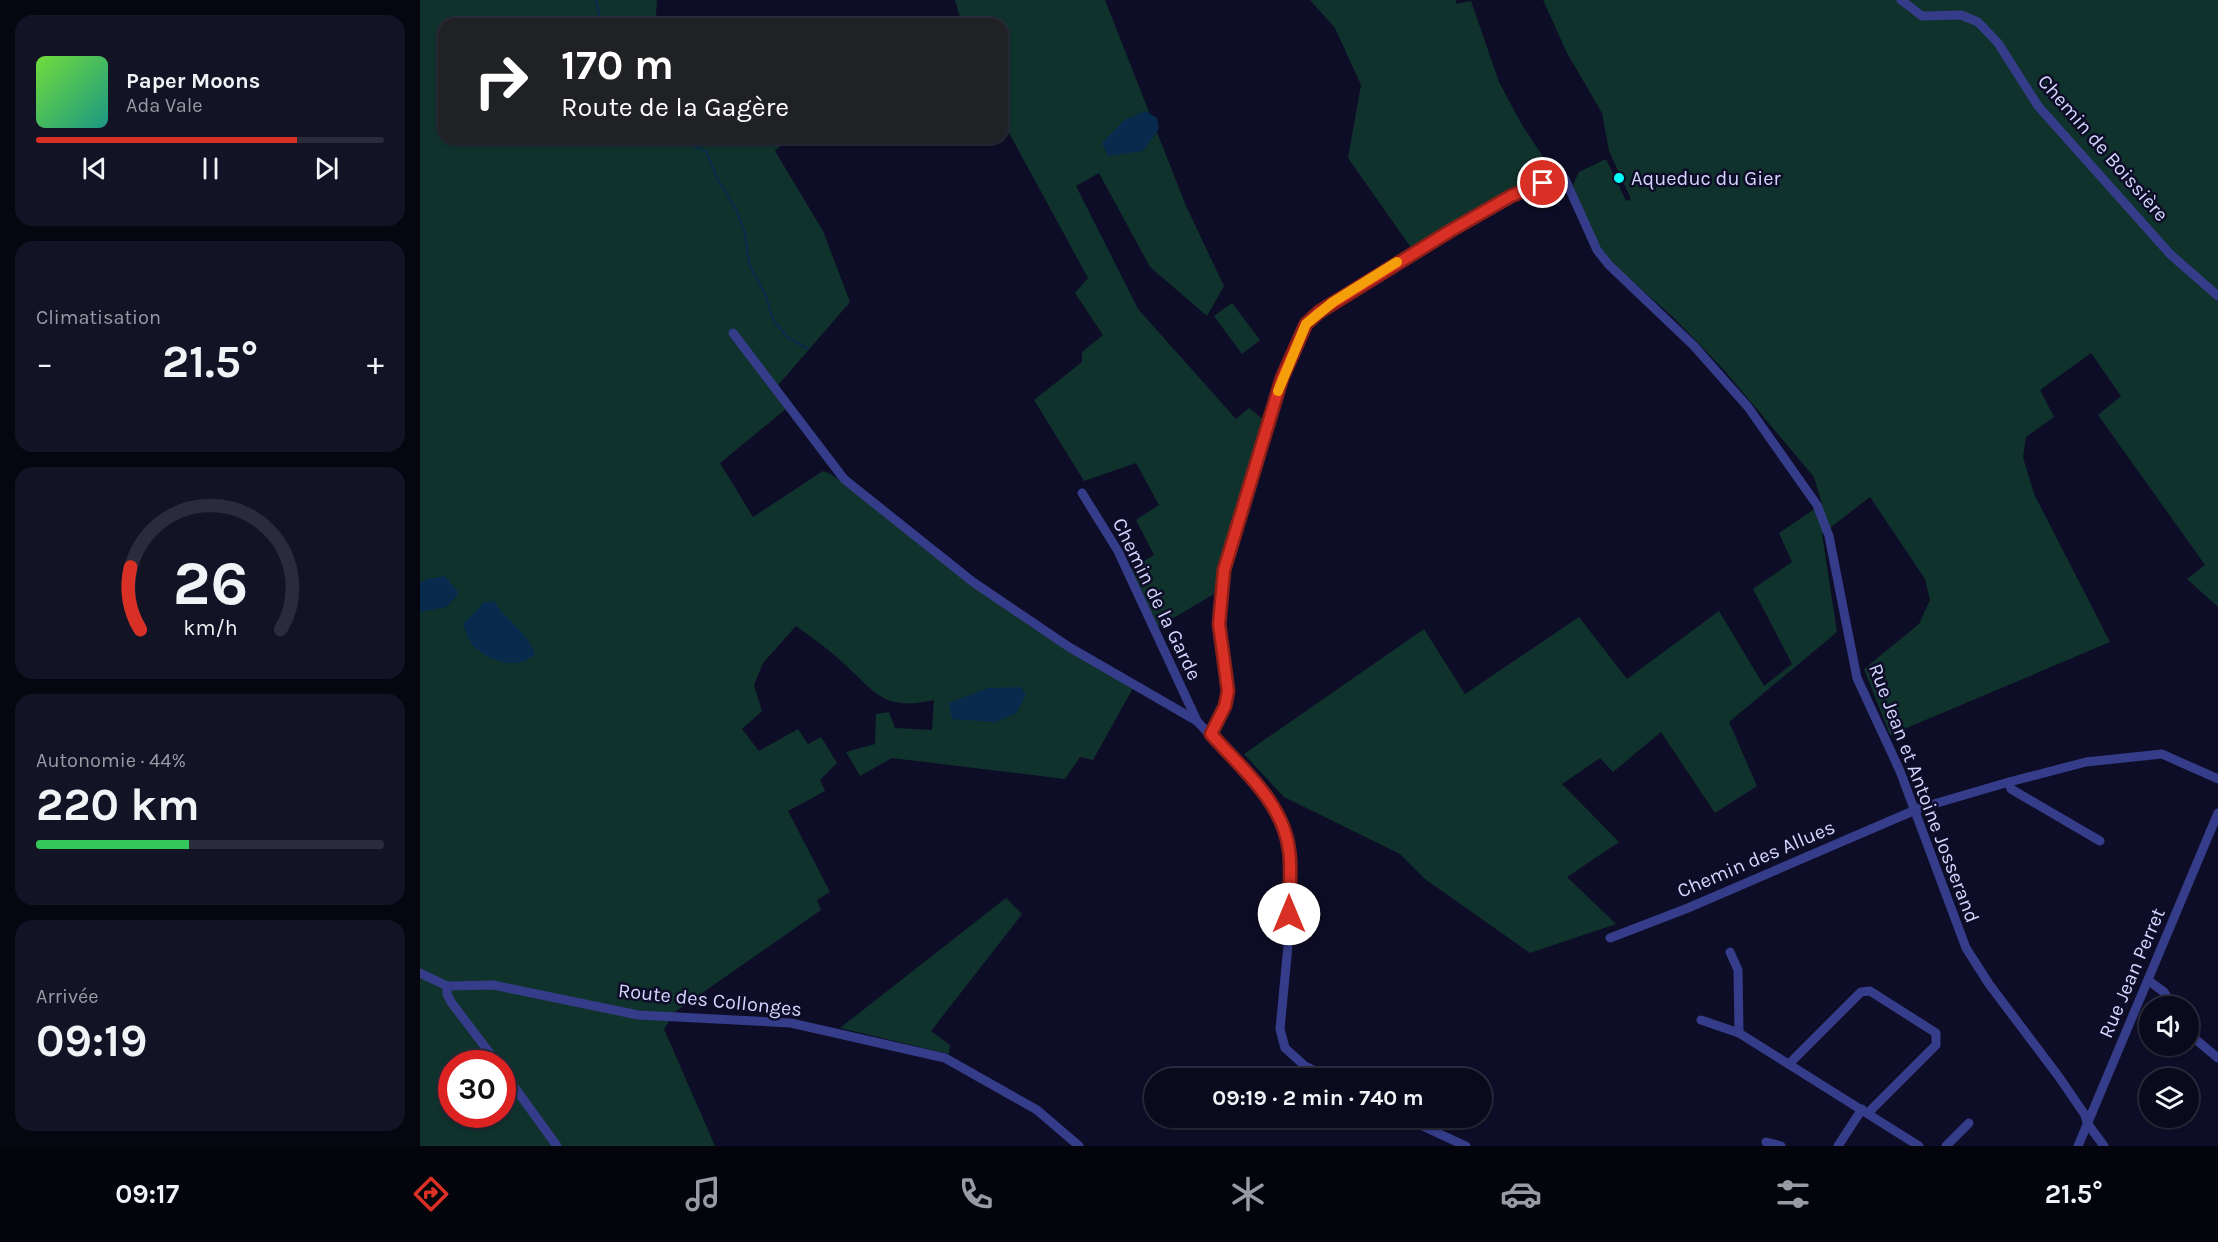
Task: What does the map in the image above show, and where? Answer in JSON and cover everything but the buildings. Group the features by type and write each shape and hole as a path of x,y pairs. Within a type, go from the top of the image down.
{"street":[{"name":"Chemin de Boissière","path":"1901,0 1922,16 1961,15 1978,22 1998,43 2038,106 2170,254 2218,296"},
{"name":"Rue Jean et Antoine Josserand","path":"1211,734 1225,706 1228,691 1219,624 1224,570 1282,378 1306,324 1333,302 1511,196 1543,183 1565,179 1597,250 1609,265 1694,346 1748,407 1817,505 1829,536 1857,678 1900,771 1966,948 1989,984 2060,1077 2085,1115 2087,1123 2104,1146"},
{"path":"733,333 844,479 973,582 1069,646 1197,721 1272,802 1284,825 1289,851 1289,925 1280,1029 1285,1048 1309,1068"},
{"name":"Chemin de la Garde","path":"1082,493 1118,551 1197,721"},
{"name":"Chemin des Allues","path":"1610,938 1920,808 2009,782 2086,762 2162,754 2218,779"},
{"path":"2009,782 2011,789 2100,841"},
{"name":"Rue Jean Perret","path":"2078,1146 2215,830 2218,813"},
{"path":"1730,951 1738,970 1739,1033"},
{"name":"Route des Collonges","path":"420,973 447,986 493,985 638,1015 791,1023 945,1058 1037,1110 1079,1146"},
{"path":"2149,981 2167,996"},
{"path":"447,986 447,994 451,1002 487,1050"},
{"path":"1790,1064 1861,992 1870,991 1936,1033 1936,1045 1865,1111 1838,1146"},
{"path":"1701,1020 1739,1033 1919,1146"},
{"path":"2199,1043 2218,1058"},
{"path":"516,1089 557,1146"},
{"path":"1946,1146 1969,1123"},
{"path":"1427,1128 1466,1146"},
{"path":"1766,1142 1781,1146"}],"green space":[{"path":"420,0 657,0 656,15 658,18 438,18 438,144 783,144 775,151 823,231 850,302 773,391 786,409 720,463 753,517 823,471 831,474 971,584 1133,688 1093,760 1080,757 1065,779 892,758 860,776 846,752 875,744 876,714 889,712 895,728 932,730 934,700 902,703 881,696 796,626 763,663 754,685 762,711 742,729 759,751 798,729 808,744 821,737 837,763 820,780 825,791 788,811 830,892 817,900 821,910 675,1012 664,1029 715,1146 420,1146"},
{"path":"955,0 1105,0 1186,206 1224,286 1207,316 1150,267 1099,173 1076,186 1138,309 1236,419 1249,408 1264,420 1214,594 1158,627 1130,569 1154,555 1136,520 1159,505 1136,463 1084,481 1034,400 1082,362 1082,352 1103,335 1075,293 1088,278 1008,131 1008,18 960,18"},
{"path":"1310,0 1456,0 1456,4 1471,1 1499,82 1522,125 1555,175 1511,192 1412,249 1348,158 1361,85 1335,28"},
{"path":"1543,0 2218,0 2218,607 2187,579 2205,565 2098,415 2121,396 2091,353 2040,390 2054,417 2026,437 2023,457 2034,494 2110,642 1890,735 1864,669 1919,624 1930,600 1925,579 1870,497 1822,534 1837,632 1729,722 1757,786 1715,813 1661,732 1613,772 1600,758 1562,784 1619,842 1567,877 1616,924 1530,953 1425,879 1400,854 1284,797 1244,754 1424,629 1465,694 1579,617 1627,679 1719,611 1764,686 1792,664 1753,589 1792,562 1779,533 1822,504 1814,477 1724,370 1674,318 1611,263 1593,236 1573,185 1579,172 1606,159 1626,201 1631,199 1609,151 1602,113 1567,53"},
{"path":"1232,303 1260,340 1242,354 1214,316"},
{"path":"1006,898 1022,914 931,1031 950,1045 949,1054 840,1028"}],"water":[{"path":"1146,111 1157,118 1159,129 1143,151 1108,156 1102,143 1124,120"},
{"path":"445,576 459,593 447,607 420,612 420,583 427,579"},
{"path":"494,601 532,646 535,654 527,660 509,663 499,661 481,652 468,638 463,624 484,602"},
{"path":"1021,687 1026,695 1016,713 996,722 952,719 949,703 988,688"}],"waterway":[{"path":"596,0 600,18"},
{"path":"689,144 706,151 718,180 736,209 745,233 749,264 766,296 773,320 788,338 807,348"}],"slow traffic":[{"path":"1278,391 1306,324 1333,302 1397,262"}],"place":[{"name":"Aqueduc du Gier","path":"1619,178"}],"route":[{"path":"1289,914 1289,851 1284,825 1272,802 1211,734 1225,706 1228,691 1219,624 1224,570 1282,378 1306,324 1319,312 1450,231 1511,196 1543,183"}]}
